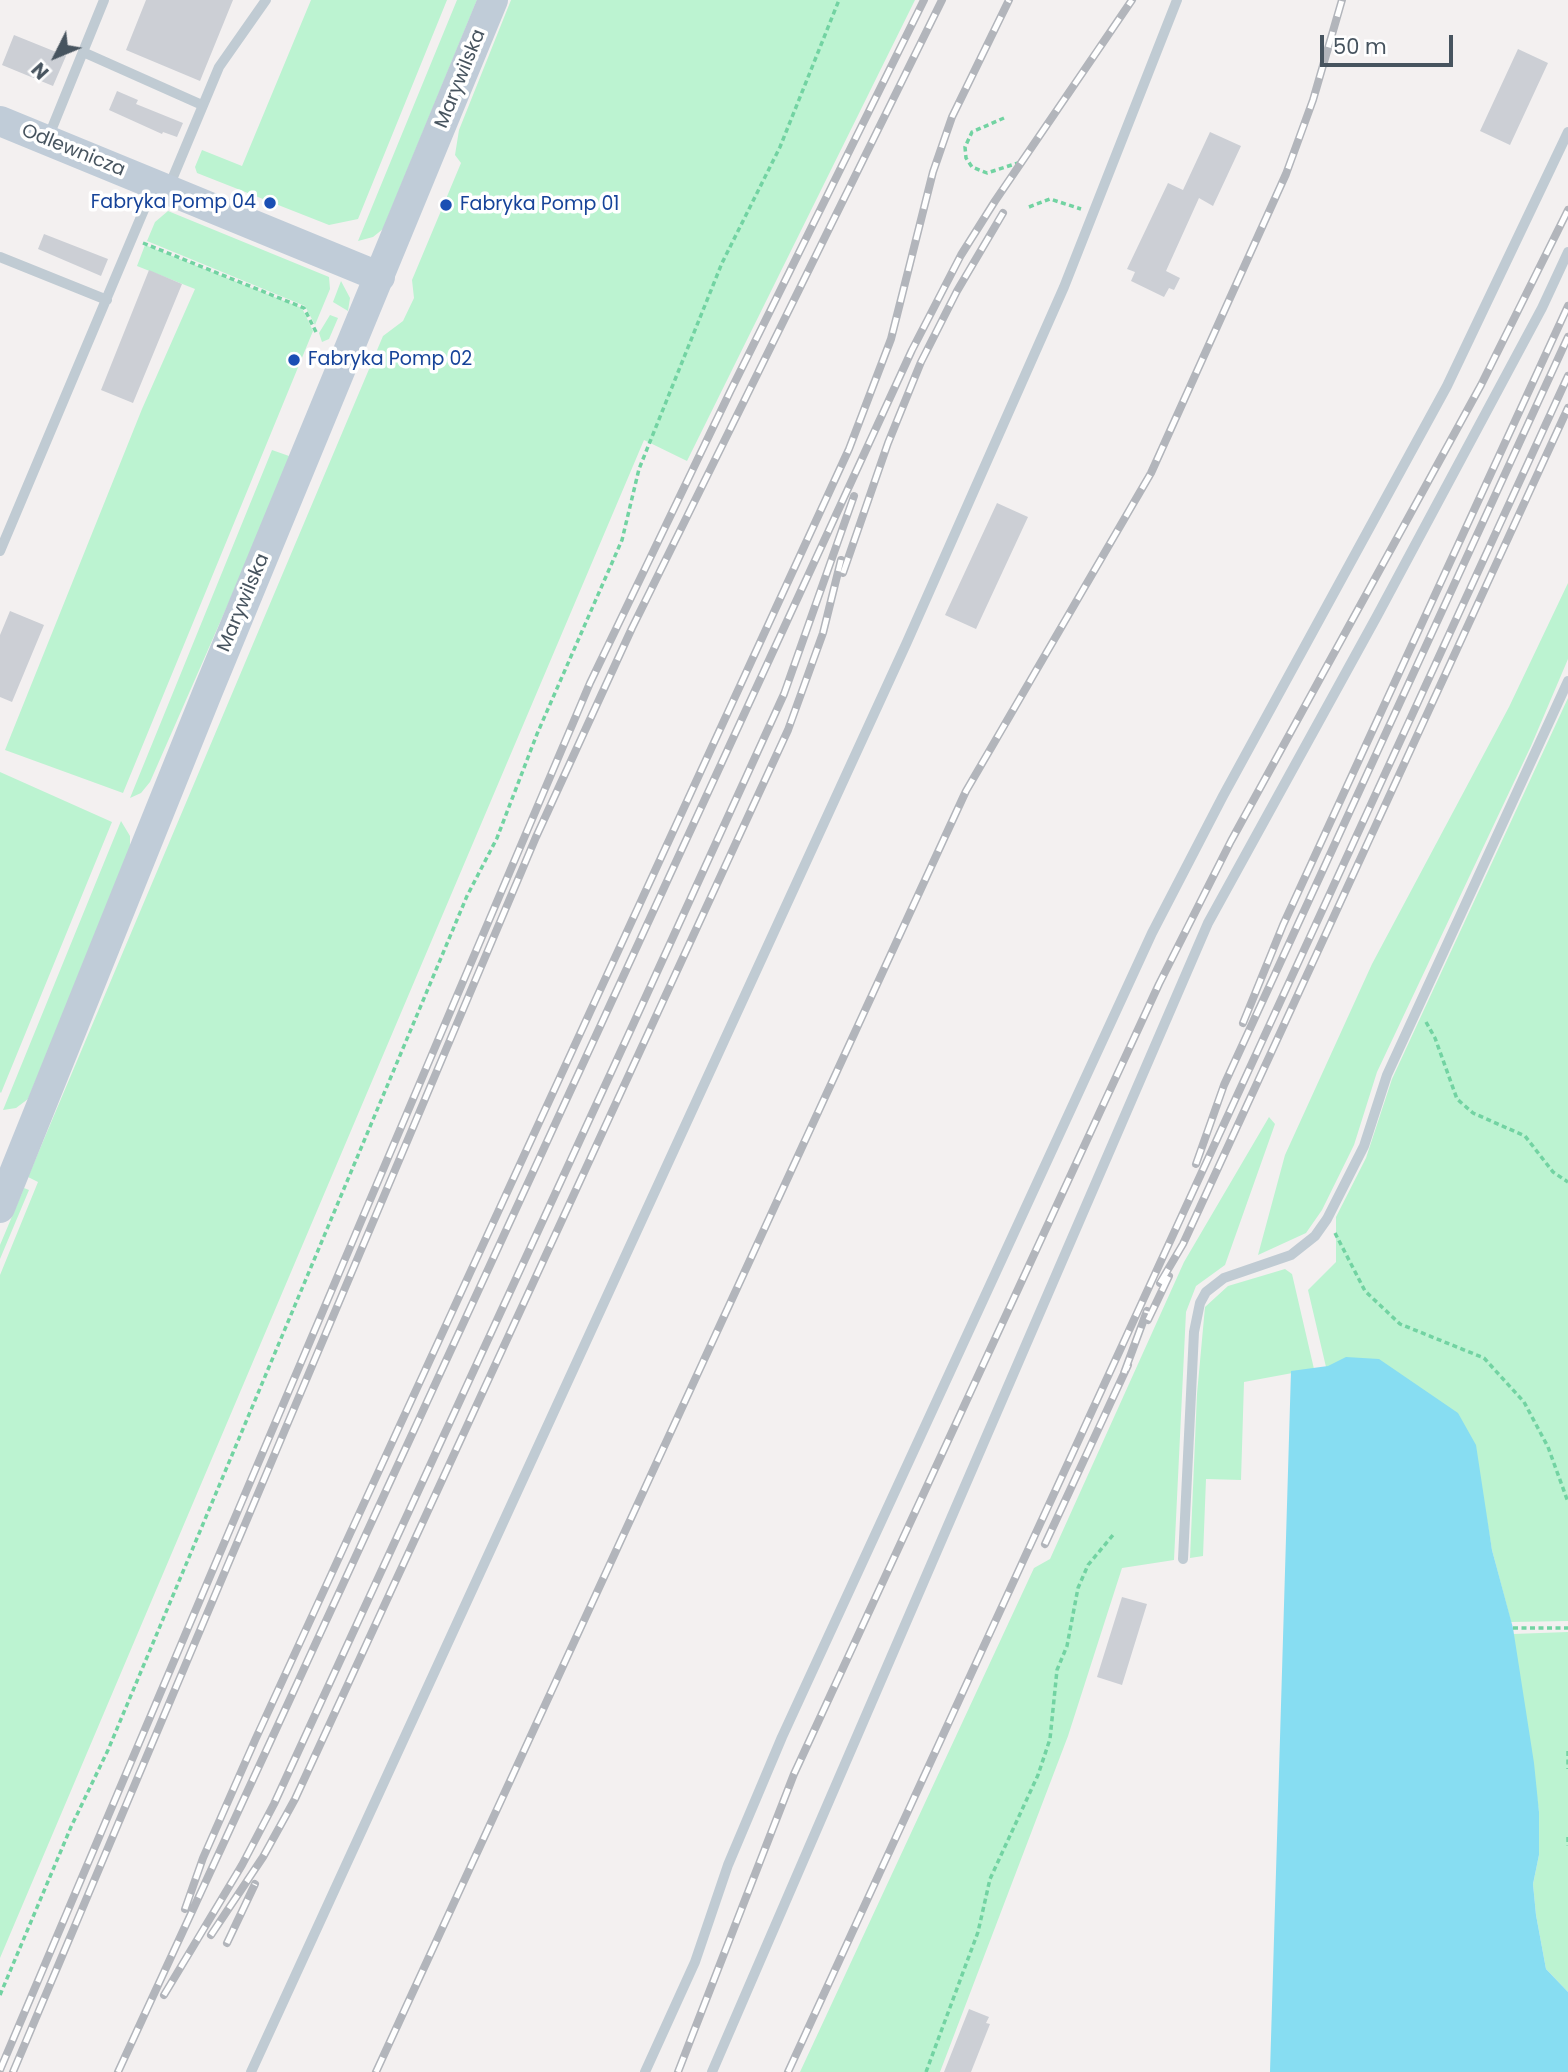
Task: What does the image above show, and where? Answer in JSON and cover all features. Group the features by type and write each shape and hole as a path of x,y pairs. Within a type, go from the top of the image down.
{"main road":[{"name":"Marywilska","path":"0,1208 208,691 493,0"},
{"name":"Odlewnicza","path":"0,121 380,277"}],"lane":[{"path":"47,140 104,0"},
{"path":"0,551 132,238 161,188 219,66 266,0"},
{"path":"251,2072 907,642 1064,287 1177,0"},
{"path":"83,52 202,105"},
{"path":"645,2072 695,1962 728,1865 782,1737 1152,933 1258,731 1447,386 1568,132"},
{"path":"712,2072 1208,923 1384,604 1542,308 1568,252"},
{"path":"0,257 107,300"},
{"path":"1183,1559 1193,1344 1200,1303 1206,1292 1224,1278 1291,1255 1315,1236 1327,1219 1364,1146 1387,1075 1568,681"}],"path":[{"path":"0,1996 71,1827 108,1750 467,895 497,838 537,734 622,540 639,469 722,263 780,147 839,0"},
{"path":"1004,118 972,132 965,147 966,158 972,167 987,173 1021,162"},
{"path":"1029,207 1040,201 1055,200 1093,214"},
{"path":"132,238 304,308 316,332"},
{"path":"1418,1007 1435,1038 1457,1099 1473,1113 1525,1136 1553,1172 1568,1182"},
{"path":"1327,1219 1365,1290 1400,1324 1483,1358 1524,1402 1548,1447 1568,1502"},
{"path":"926,2072 978,1932 990,1879 1038,1775 1050,1739 1057,1670 1067,1646 1078,1588 1088,1565 1114,1535"},
{"path":"1513,1628 1568,1628"},
{"path":"1568,1754 1568,1769"},
{"path":"1568,1838 1568,1846"}],"green space":[{"path":"311,0 447,0 358,219 329,225 197,173 195,167 202,150 242,166"},
{"path":"457,0 477,0 383,229 373,237 358,241"},
{"path":"511,0 915,0 687,461 644,440 0,1958 0,1275 38,1182 28,1177 383,336 403,321 414,298 412,280 461,163 455,155 459,130"},
{"path":"168,211 329,277 330,289 315,325 305,306 147,241 155,222"},
{"path":"145,245 302,308 313,331 123,793 5,750 142,409 195,289 137,266"},
{"path":"341,281 350,298 348,311 333,302"},
{"path":"330,315 338,318 329,339 322,342 319,333"},
{"path":"272,450 289,456 286,472 150,782 141,793 130,798"},
{"path":"1568,583 1568,659 1531,746 1377,1072 1354,1145 1322,1210 1306,1233 1258,1255 1285,1155 1372,964 1509,707"},
{"path":"1568,698 1568,1621 1511,1622 1492,1550 1484,1503 1326,1367 1308,1290 1336,1262 1336,1217 1366,1158 1392,1079"},
{"path":"0,772 112,822 1,1093 0,1092"},
{"path":"121,821 130,836 130,853 28,1099 16,1108 3,1110"},
{"path":"1269,1117 1275,1124 1225,1265 1196,1286 1186,1312 1174,1560 1122,1568 1068,1736 940,2072 800,2072 1034,1568 1050,1559 1184,1262"},
{"path":"24,1188 29,1190 0,1259 0,1245"},
{"path":"1285,1269 1292,1274 1314,1369 1244,1382 1241,1480 1206,1479 1203,1556 1190,1558 1197,1394 1205,1307 1228,1286"},
{"path":"1568,1632 1568,1992 1546,1969 1536,1915 1533,1884 1539,1855 1539,1812 1513,1634"}],"water":[{"path":"1346,1357 1379,1359 1458,1413 1476,1445 1492,1550 1513,1628 1534,1763 1539,1812 1539,1855 1533,1884 1536,1915 1546,1969 1568,1992 1568,2072 1270,2072 1291,1371 1328,1366"}],"building":[{"path":"146,0 233,0 200,81 126,50"},
{"path":"14,35 66,56 53,86 2,65"},
{"path":"1518,49 1548,63 1510,145 1480,131"},
{"path":"117,91 138,100 136,104 183,123 177,137 163,132 162,134 109,110"},
{"path":"1210,132 1241,146 1213,206 1199,198 1166,271 1180,278 1174,290 1169,288 1164,297 1131,281 1135,272 1127,269 1168,183 1183,190"},
{"path":"44,234 108,259 101,276 38,249"},
{"path":"149,270 182,284 133,403 101,390"},
{"path":"997,503 1028,517 976,629 945,615"},
{"path":"10,611 44,625 12,702 0,697 0,635"},
{"path":"1122,1597 1147,1604 1122,1685 1097,1677"},
{"path":"969,2009 989,2017 986,2023 990,2024 971,2072 944,2072"}],"railway":[{"path":"0,2070 590,683 924,0"},
{"path":"13,2072 536,837 632,628 942,0"},
{"path":"185,1909 203,1858 256,1738 849,449 891,339 933,172 952,117 1009,0"},
{"path":"118,2072 912,350 961,255 1132,0"},
{"path":"376,2072 966,791 1151,473 1286,174 1313,100 1342,0"},
{"path":"678,2072 794,1774 1159,984 1231,841 1481,385 1568,210"},
{"path":"843,573 888,443 921,362 957,291 1003,213"},
{"path":"1243,1023 1283,925 1568,306"},
{"path":"1196,1164 1224,1085 1568,337"},
{"path":"788,2072 1568,376"},
{"path":"1160,1283 1183,1244 1568,408"},
{"path":"164,1995 242,1865 274,1804 626,1040 784,694 854,496"},
{"path":"211,1935 263,1857 295,1799 788,730 823,633 841,560"},
{"path":"1148,1320 1169,1276"},
{"path":"1124,1373 1147,1311"},
{"path":"1045,1544 1128,1365"},
{"path":"227,1943 255,1884"}],"place":[{"name":"Fabryka Pomp 04","path":"270,203"},
{"name":"Fabryka Pomp 01","path":"446,205"},
{"name":"Fabryka Pomp 02","path":"294,360"}]}
